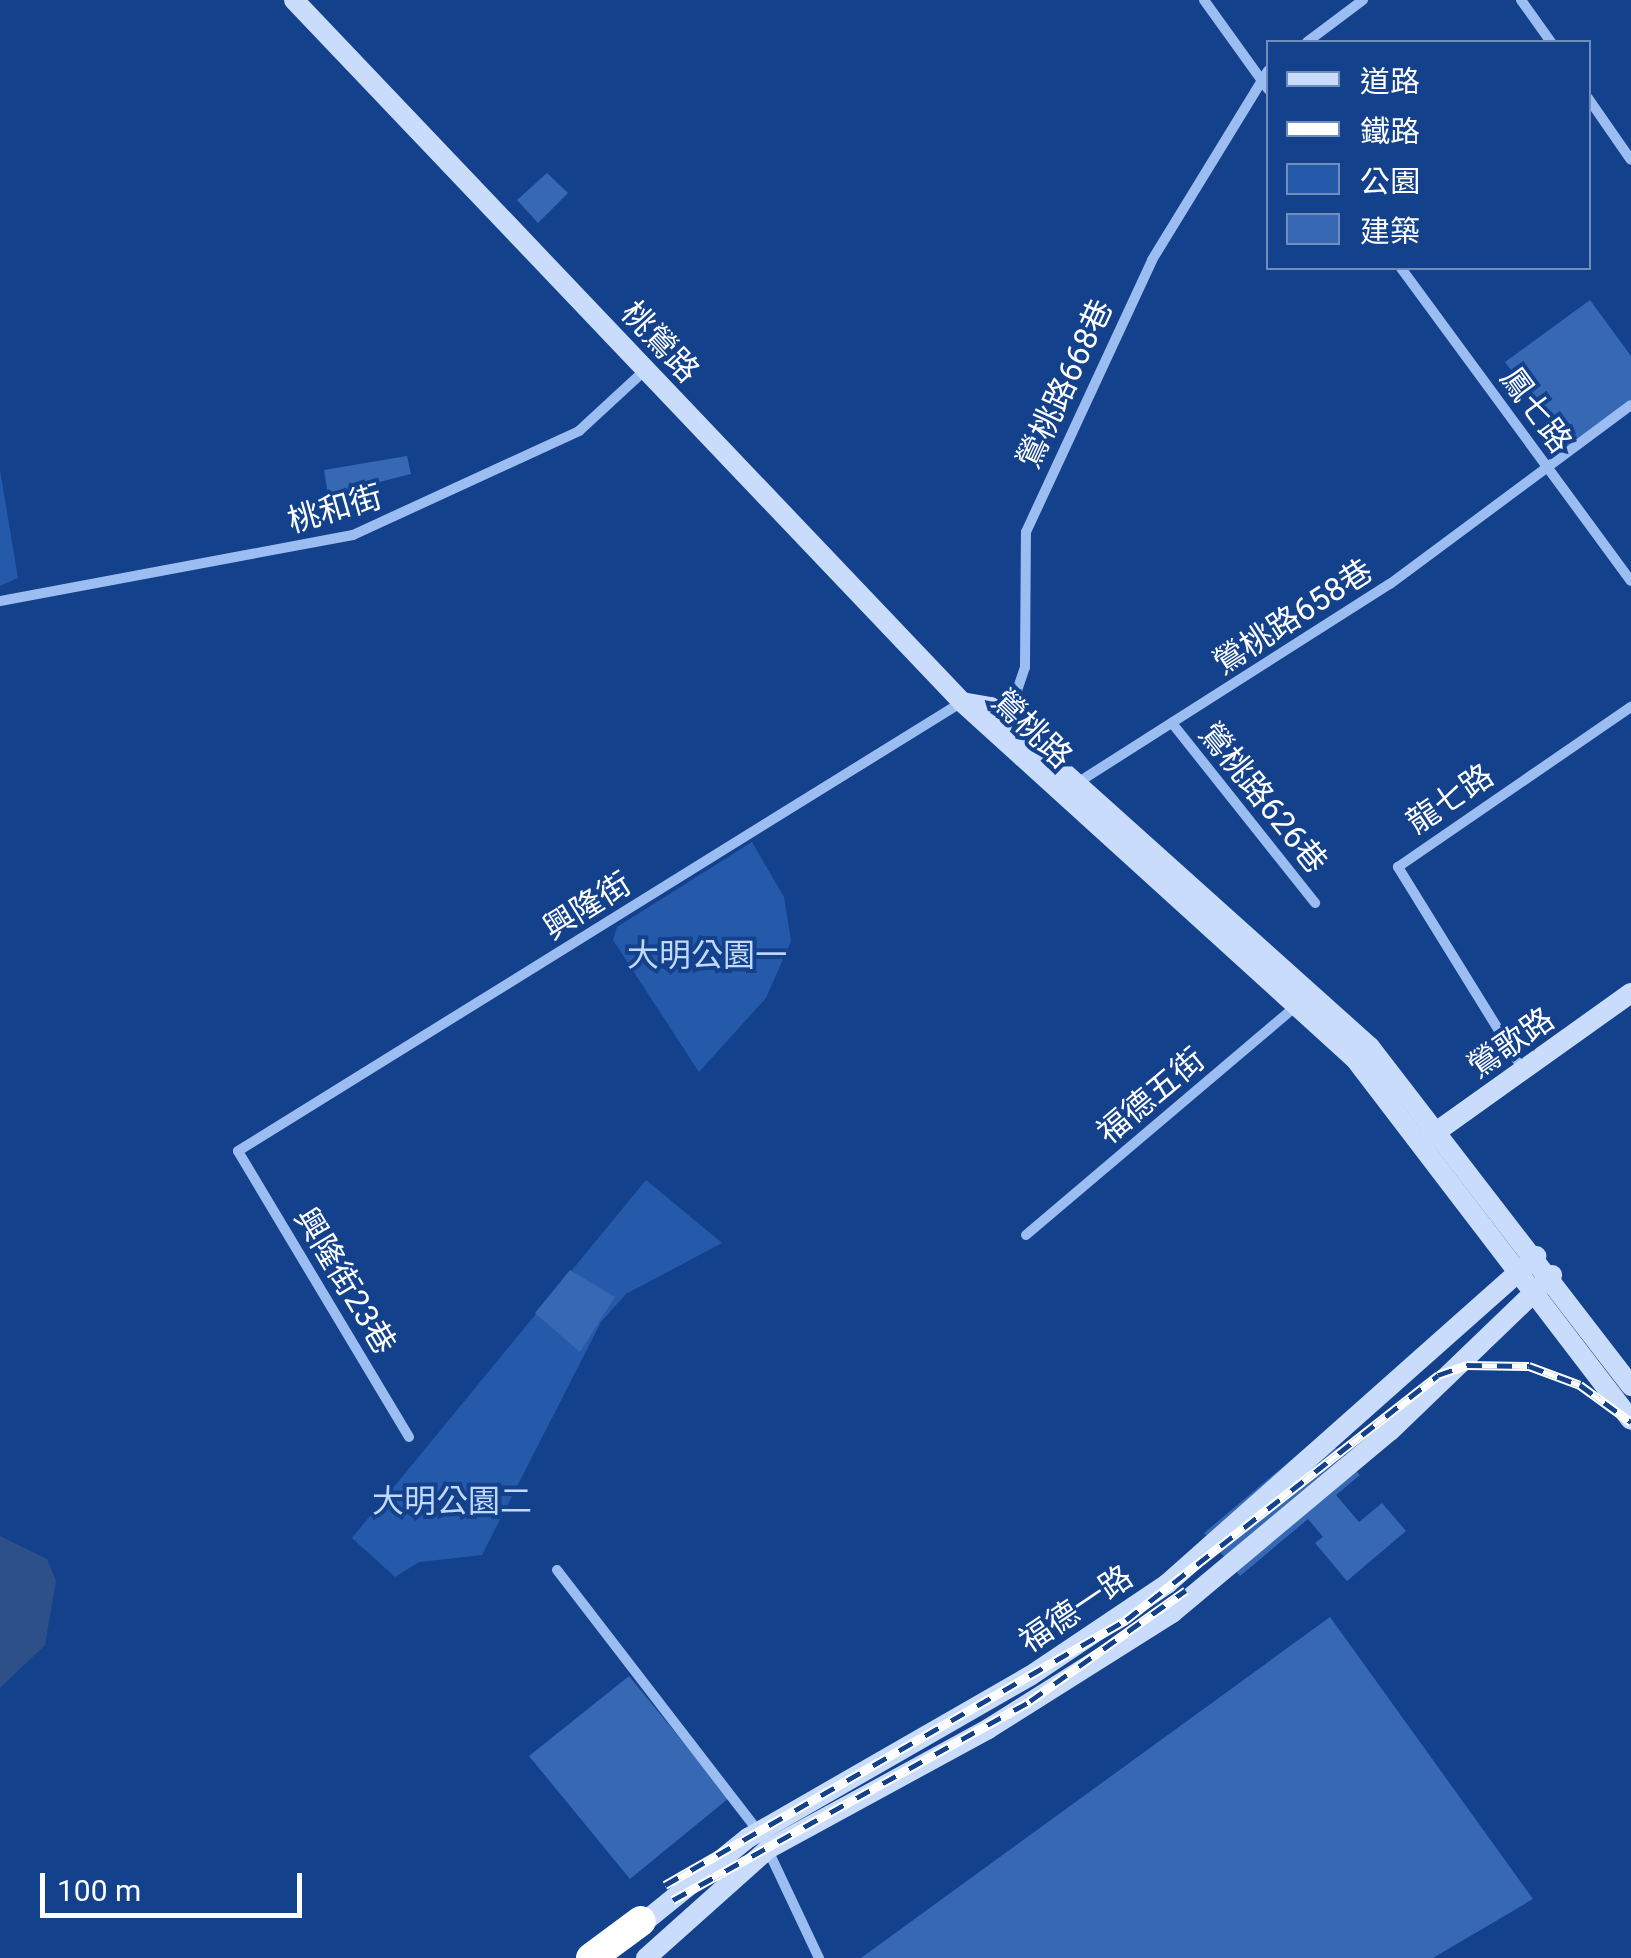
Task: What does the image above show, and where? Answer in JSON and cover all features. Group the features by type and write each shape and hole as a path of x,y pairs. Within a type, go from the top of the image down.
{"highway":[{"path":"591,1958 641,1921"}],"main road":[{"name":"桃鶯路","path":"294,0 962,702"},
{"name":"鶯桃路","path":"962,702 990,707 1001,728 1065,792 1302,1001 1370,1047 1544,1281 1631,1386"},
{"name":"鶯歌路","path":"1432,1134 1631,993"},
{"name":"福德一路","path":"611,1958 641,1921 1143,1601 1530,1262"},
{"name":"鶯桃路","path":"1544,1281 1631,1420"},
{"name":"福德一路","path":"646,1958 763,1840 1142,1635 1390,1431 1544,1281"}],"street":[{"path":"1204,0 1264,74"},
{"path":"1310,40 1363,0"},
{"path":"1522,0 1550,40"},
{"name":"鶯桃路668巷","path":"1001,728 1025,667 1026,532 1152,260 1264,74"},
{"path":"1591,102 1631,160"},
{"name":"鳳七路","path":"1402,270 1631,580"},
{"name":"桃和街","path":"0,601 353,535 579,431 645,370"},
{"name":"鶯桃路658巷","path":"1065,792 1390,584 1631,405"},
{"name":"興隆街","path":"238,1151 962,702"},
{"name":"龍七路","path":"1524,1072 1398,867 1631,707"},
{"name":"鶯桃路626巷","path":"1172,723 1316,903"},
{"name":"福德五街","path":"1026,1235 1302,1001"},
{"name":"興隆街23巷","path":"238,1151 409,1437"},
{"path":"557,1570 763,1840 820,1958"}],"green space":[{"path":"0,470 18,578 0,586"},
{"name":"大明公園一","path":"752,842 784,897 791,941 766,998 699,1072 613,940 617,927"},
{"name":"大明公園二","path":"646,1180 722,1243 626,1294 601,1322 482,1555 419,1562 395,1577 352,1538"}],"shaded area":[{"path":"0,1536 47,1559 56,1581 45,1645 0,1688"}],"building":[{"path":"547,173 568,193 538,223 517,200"},
{"path":"1590,300 1631,356 1631,400 1568,446 1505,362"},
{"path":"407,456 411,474 328,495 324,470"},
{"path":"570,1270 615,1297 580,1352 535,1313"},
{"path":"1323,1433 1360,1475 1336,1495 1359,1522 1382,1503 1406,1531 1347,1581 1315,1543 1323,1537 1308,1519 1240,1576 1204,1533"},
{"path":"1330,1617 1533,1899 1433,1958 861,1958"},
{"path":"629,1676 729,1798 630,1879 529,1756"}],"railway":[{"path":"665,1885 1126,1620 1438,1375 1467,1365 1529,1366 1580,1385 1631,1422"},
{"path":"673,1900 1030,1701 1186,1590"}]}
